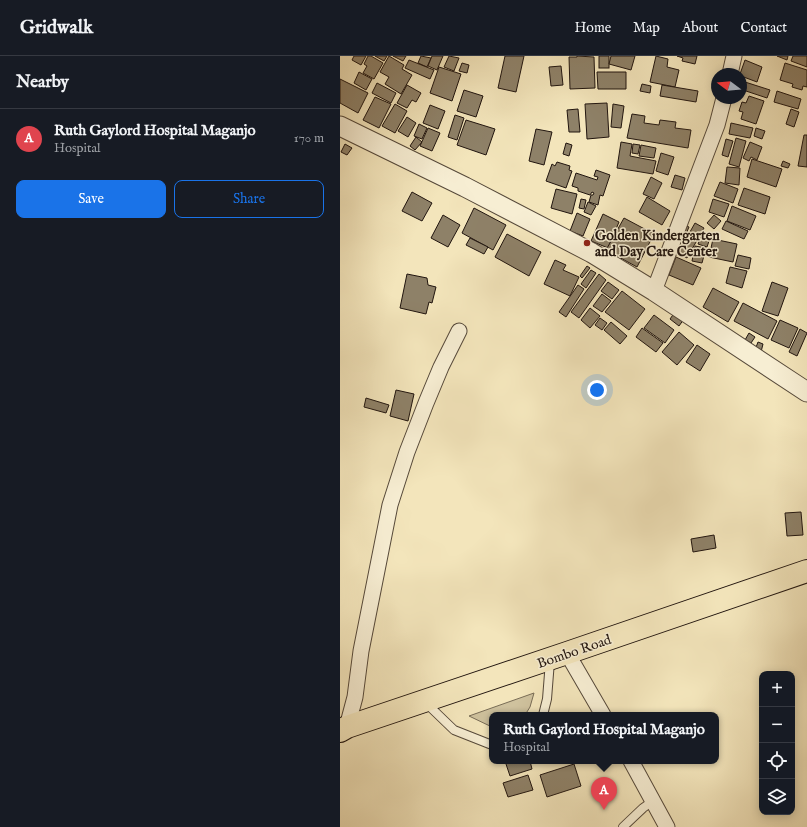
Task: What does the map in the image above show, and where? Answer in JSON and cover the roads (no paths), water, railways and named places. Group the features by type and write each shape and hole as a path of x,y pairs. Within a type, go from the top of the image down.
{"main road":[{"name":"Bombo Road","path":"344,729 807,571"}],"street":[{"path":"731,68 734,56"},
{"path":"654,291 717,125 722,104"},
{"path":"340,126 465,187 592,253 654,291 807,392"},
{"path":"344,729 355,696 361,651 390,505 407,452 426,403 458,331"},
{"path":"559,656 602,712"},
{"path":"633,764 667,827"}],"lane":[{"path":"543,712 559,656"},
{"path":"424,701 454,730 489,744"},
{"path":"623,827 643,808 653,801"}],"place":[{"name":"Golden Kindergarten and Day Care Center","path":"587,243"},
{"name":"Ruth Gaylord Hospital Maganjo","path":"604,810"}]}
